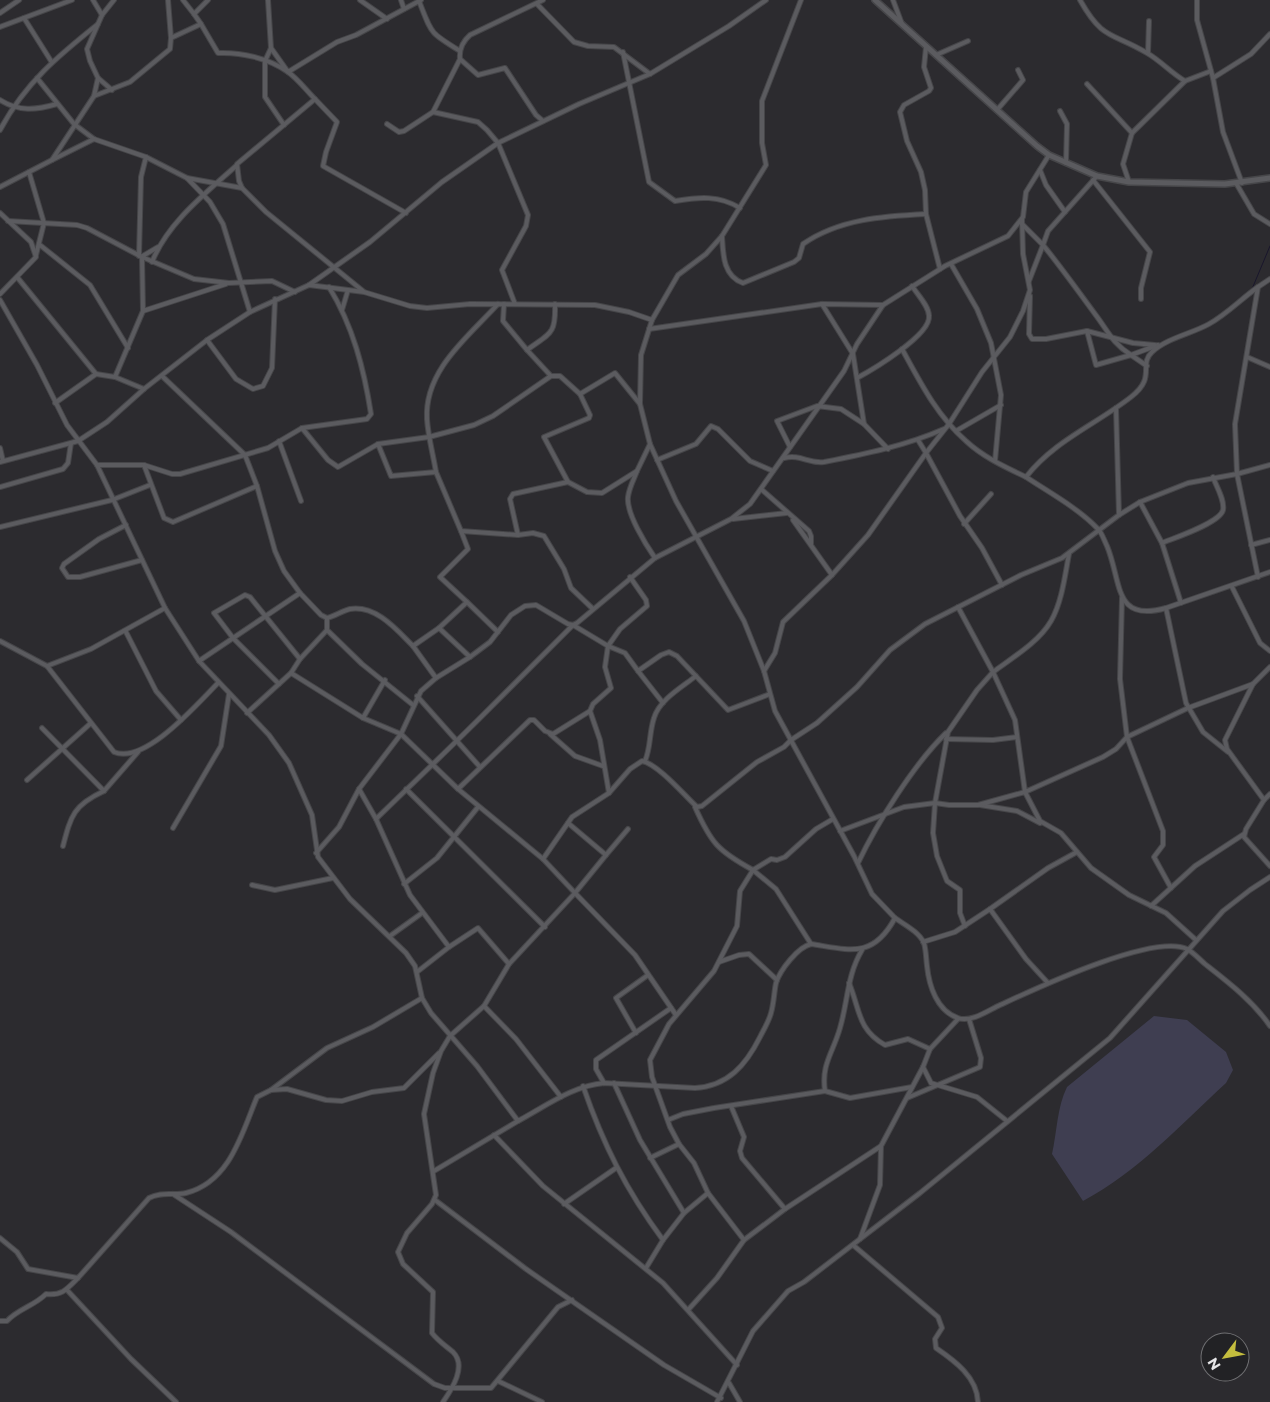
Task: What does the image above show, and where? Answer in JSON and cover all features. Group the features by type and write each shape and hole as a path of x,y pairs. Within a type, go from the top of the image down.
{"street":[{"path":"0,13 18,0"},
{"path":"0,27 72,0"},
{"path":"93,0 102,15"},
{"path":"112,90 98,78 87,49 102,15 114,0"},
{"path":"94,96 112,90 141,74 170,49 168,0"},
{"path":"184,0 218,53 240,53 265,61 288,72"},
{"path":"194,14 208,0"},
{"path":"268,0 271,48 265,61 265,97 284,125"},
{"path":"360,0 387,19"},
{"path":"401,0 404,9"},
{"path":"288,72 337,42 387,19 420,0 430,30 435,36 460,51"},
{"path":"387,124 399,132 404,131 433,112 460,59 460,51 470,35 543,0"},
{"path":"0,448 2,461 78,441 118,413 144,389 207,340 250,312 309,285 370,242 442,182 498,143 650,74 729,26 766,0"},
{"path":"801,0 762,101 762,143 766,165 722,236 706,254 678,275 652,320 640,355 640,404 650,444 657,460 696,538 734,602 764,671 775,711 858,863 872,894 895,918 919,936 923,942 934,994 943,1009 958,1019 969,1019 1048,983 1102,962 1154,948 1187,949 1237,990 1270,1026"},
{"path":"875,0 1049,155 1095,178 1129,182 1203,185 1239,183 1270,178"},
{"path":"893,0 902,24"},
{"path":"1080,0 1099,29 1148,54 1185,81"},
{"path":"1197,0 1196,20 1213,78 1225,138 1239,183 1252,211 1270,224"},
{"path":"537,4 579,45 609,46 623,52 650,74"},
{"path":"24,18 51,62"},
{"path":"1148,54 1149,21"},
{"path":"0,130 12,108 51,62 98,24"},
{"path":"171,38 201,24"},
{"path":"1213,78 1251,54 1270,34"},
{"path":"936,55 968,41"},
{"path":"926,47 924,66 931,88 904,105 900,112 907,142 921,172 926,190 926,214 940,270"},
{"path":"271,48 288,72 337,122 326,152 324,166 406,213"},
{"path":"623,52 649,182 675,201 698,197 725,200 740,208"},
{"path":"460,59 478,75 506,68 536,115 543,121"},
{"path":"997,110 1023,80 1018,70"},
{"path":"1129,182 1123,164 1132,133 1185,81 1211,71"},
{"path":"37,78 74,124 94,139 146,157 187,178 242,188"},
{"path":"52,160 94,96 98,78"},
{"path":"1087,84 1132,133"},
{"path":"143,266 151,262 158,247 203,195 315,99"},
{"path":"0,100 12,108 35,109 57,104"},
{"path":"1060,111 1067,124 1066,163"},
{"path":"433,112 478,122 498,143 528,216 526,226 502,270 515,304"},
{"path":"0,187 94,139"},
{"path":"1049,155 1026,192 1022,217 1023,254 1030,294 1029,334 1032,339 1046,339 1087,331 1133,344 1160,345"},
{"path":"115,377 143,311 141,177 146,157"},
{"path":"237,164 238,181 242,188 332,268 364,292"},
{"path":"1040,170 1046,185 1065,212"},
{"path":"0,294 36,257 40,245 44,223 29,172"},
{"path":"187,178 216,212 229,236 250,312"},
{"path":"1029,281 1048,230 1095,178"},
{"path":"1095,178 1150,252 1141,288 1142,298"},
{"path":"0,213 31,242 36,257"},
{"path":"722,236 724,263 738,281 743,283 794,262 799,258 803,244 833,228 890,216 926,214"},
{"path":"376,820 573,625 655,558 731,519 750,504 844,372 867,327 883,305 940,270 1008,236 1022,217"},
{"path":"8,221 87,228 151,262 194,279 229,283"},
{"path":"1022,224 1043,245 1097,317 1108,336 1147,366"},
{"path":"40,245 90,286 128,348"},
{"path":"141,256 158,247"},
{"path":"951,264 986,327 993,357 1001,406 995,461"},
{"path":"17,277 96,374 115,377 144,389"},
{"path":"1087,331 1096,365 1160,345 1208,324 1270,279"},
{"path":"143,311 240,281 272,281 295,292"},
{"path":"309,285 364,292 410,306 427,308 498,304 595,305 629,312 652,320"},
{"path":"857,378 902,349 916,336 929,316 912,286"},
{"path":"1258,287 1252,306 1247,357 1235,424 1237,474 1258,577"},
{"path":"97,465 144,466 172,474 180,474 268,448 302,428 366,419 371,414 360,360 342,310 328,288"},
{"path":"342,310 348,290"},
{"path":"764,671 775,653 783,622 832,575 883,516 926,453 949,424 982,372 1017,325 1030,294"},
{"path":"207,340 236,379 253,389 263,386 272,368 275,299"},
{"path":"0,300 37,365 55,403 78,441 97,465 165,608 199,661 269,735 296,777 312,815 316,831 316,853 333,878 362,911 406,953 417,972 422,998 437,1022 488,1080 518,1121"},
{"path":"498,304 440,369 427,417 436,472 468,550 440,577 498,632"},
{"path":"504,304 503,321 551,376"},
{"path":"527,350 553,331 555,304"},
{"path":"649,329 822,304 883,305"},
{"path":"822,304 853,354 864,424"},
{"path":"1026,478 1051,449 1116,408 1144,386 1150,354 1160,345"},
{"path":"902,349 925,391 949,424 972,446 1074,509 1100,530 1114,564 1122,596 1128,607 1135,611 1152,612 1232,587 1270,572"},
{"path":"1247,357 1270,367"},
{"path":"580,394 615,373 640,404"},
{"path":"55,403 96,374"},
{"path":"162,376 245,456 257,486 275,551 284,571 300,593 321,615 327,618 350,609 367,610 385,620 413,646 436,678"},
{"path":"302,428 328,460 338,467 378,444 430,437 457,430 493,416 551,376 560,376 580,394 590,415 589,418 544,437 568,482 587,492 599,494 637,471"},
{"path":"790,447 777,421 818,406 841,409 864,424 888,449"},
{"path":"956,431 1001,406"},
{"path":"1116,408 1119,515"},
{"path":"657,460 696,444 711,426 718,429 750,461 773,471"},
{"path":"784,458 795,456 820,463 888,449 918,440 946,428"},
{"path":"918,440 964,524 982,548 1002,585"},
{"path":"280,441 302,501"},
{"path":"0,487 63,469 68,463 71,443"},
{"path":"378,444 391,476 436,472"},
{"path":"650,444 637,471 628,498 639,531 655,558"},
{"path":"645,761 676,785 697,807 702,806 743,772 784,747 837,707 890,650 907,636 1002,585 1069,554 1119,515 1140,502 1179,486 1270,465"},
{"path":"144,466 150,486 164,518 172,522 257,486"},
{"path":"1162,544 1206,525 1221,514 1223,507 1212,477"},
{"path":"518,535 510,499 513,494 568,482"},
{"path":"0,527 112,500 150,486"},
{"path":"762,489 808,531 812,544"},
{"path":"964,524 991,494"},
{"path":"1140,502 1162,544 1181,603"},
{"path":"789,514 805,539 812,544 832,575"},
{"path":"731,519 789,514"},
{"path":"126,525 73,556 64,564 64,572 68,576 80,577 142,560"},
{"path":"461,531 518,535 533,533 544,536 564,569 571,588 593,609"},
{"path":"1250,545 1270,540"},
{"path":"858,863 886,813 932,748 948,732 977,690 993,672 1035,639 1052,620 1069,554"},
{"path":"549,734 590,711 593,704 612,688 605,667 608,646 620,629 647,606 643,594 630,577"},
{"path":"1232,587 1260,644 1270,651"},
{"path":"199,661 300,593"},
{"path":"279,684 233,638 214,613 247,595 300,659"},
{"path":"1122,596 1120,679 1127,737 1164,836 1163,845 1154,855 1171,888"},
{"path":"413,646 439,628 467,602"},
{"path":"316,853 339,826 359,789 401,734 416,696 436,678 490,642 511,615 530,604 541,607 608,646 625,653 663,704"},
{"path":"47,666 126,632 165,608"},
{"path":"958,608 993,672 1014,716 1025,792 1031,807 1044,825"},
{"path":"1166,608 1184,698 1188,708 1196,724 1208,738 1232,755"},
{"path":"248,713 291,673 300,659 327,630 327,618"},
{"path":"439,628 470,657"},
{"path":"327,630 362,664 385,680 413,705"},
{"path":"126,632 156,691 181,720"},
{"path":"0,642 47,666 114,752 125,755 140,751"},
{"path":"638,671 661,654 669,652 677,656 728,710 770,694"},
{"path":"1264,800 1225,745 1227,732 1253,684 1270,667"},
{"path":"291,673 363,718 401,734 478,807 543,859 632,952 676,1015"},
{"path":"543,859 578,812 609,793 633,766 645,761 650,748 654,716 663,704 696,676"},
{"path":"363,718 385,680"},
{"path":"63,846 74,811 83,802 104,791 140,751 181,720 218,683"},
{"path":"978,805 1025,792 1103,757 1116,749 1127,737 1188,708 1253,684"},
{"path":"172,828 221,746 229,694"},
{"path":"416,696 480,767"},
{"path":"590,711 600,740 609,793"},
{"path":"458,789 530,720 534,720 575,756 603,766"},
{"path":"27,780 92,723"},
{"path":"42,728 104,791"},
{"path":"948,732 935,803 933,833 937,856 947,881 960,890 960,913 965,926"},
{"path":"946,740 994,740 1017,737"},
{"path":"359,789 376,820 404,884 422,913 449,947"},
{"path":"406,790 545,927"},
{"path":"1151,906 1202,861 1244,834 1264,800 1270,794"},
{"path":"840,831 873,820 886,813 935,803 978,805 1017,811 1061,833 1077,852 1106,880 1172,917 1196,940"},
{"path":"694,804 706,831 719,849 753,870 776,889 811,944"},
{"path":"404,884 432,863 455,838 478,807"},
{"path":"744,1240 708,1194 694,1162 679,1144 655,1085 650,1068 650,1060 662,1036 676,1015 709,978 719,962 737,926 740,891 753,870 771,859 777,860 785,857 816,829 833,819"},
{"path":"568,823 606,855"},
{"path":"443,1402 452,1389 459,1362 454,1354 432,1333 433,1292 403,1264 399,1256 400,1246 407,1233 434,1200 437,1190 426,1140 424,1114 433,1073 441,1051 450,1036 484,1006 508,964 545,927 628,829"},
{"path":"1244,834 1248,843 1270,866"},
{"path":"923,942 943,937 965,926 1048,868 1077,852"},
{"path":"252,885 275,890 333,878"},
{"path":"718,1402 753,1331 788,1292 853,1245 1110,1038 1187,949 1231,904 1270,878"},
{"path":"990,909 1026,960 1048,983"},
{"path":"390,936 422,913"},
{"path":"434,1171 518,1121 583,1086 604,1083 706,1087 716,1085 737,1072 752,1052 769,1020 777,980 799,951 811,944 851,951 862,950 881,938 895,918"},
{"path":"417,972 449,947 478,928 508,964"},
{"path":"825,1092 824,1070 840,1030 849,981 862,950"},
{"path":"719,962 739,955 749,954 777,980"},
{"path":"636,1033 616,998 648,975"},
{"path":"849,981 861,1021 870,1034 885,1045 908,1039 930,1050"},
{"path":"0,1321 7,1321 14,1313 37,1303 46,1294 59,1295 67,1290 143,1203 161,1193 187,1193 224,1168 243,1134 257,1097 271,1090 327,1048 373,1027 422,998"},
{"path":"484,1006 516,1039 561,1097"},
{"path":"604,1083 596,1069 596,1060 671,1008"},
{"path":"860,1239 880,1185 881,1146 923,1068 930,1050 958,1019"},
{"path":"906,1098 977,1069 982,1065 969,1019"},
{"path":"271,1090 294,1090 334,1101 349,1099 372,1092 404,1088 441,1051"},
{"path":"923,1068 931,1082 977,1097 1007,1121"},
{"path":"614,1083 636,1132 684,1213"},
{"path":"583,1086 600,1133 616,1168 663,1240"},
{"path":"668,1120 683,1114 825,1092 850,1098 912,1087"},
{"path":"732,1106 744,1137 740,1151 742,1158 785,1209"},
{"path":"494,1135 529,1173 564,1204 646,1268 688,1310 737,1365"},
{"path":"650,1158 679,1144"},
{"path":"688,1310 717,1278 744,1240 785,1209 881,1146"},
{"path":"564,1204 616,1168"},
{"path":"173,1194 246,1243 434,1384 452,1389 491,1388 558,1306 572,1300"},
{"path":"646,1268 663,1240 684,1213 708,1194"},
{"path":"434,1200 664,1365 721,1398"},
{"path":"0,1238 17,1252 28,1269 78,1278"},
{"path":"853,1245 938,1317 942,1328 935,1339 936,1348 969,1375 978,1394 978,1402"},
{"path":"67,1290 131,1359 176,1402"},
{"path":"498,1381 542,1402"},
{"path":"729,1383 740,1402"}],"shaded area":[{"path":"1154,1016 1187,1020 1226,1052 1233,1070 1226,1083 1141,1162 1083,1201 1052,1154 1059,1111 1067,1087"}],"waterway":[{"path":"1252,289 1270,246"}]}
